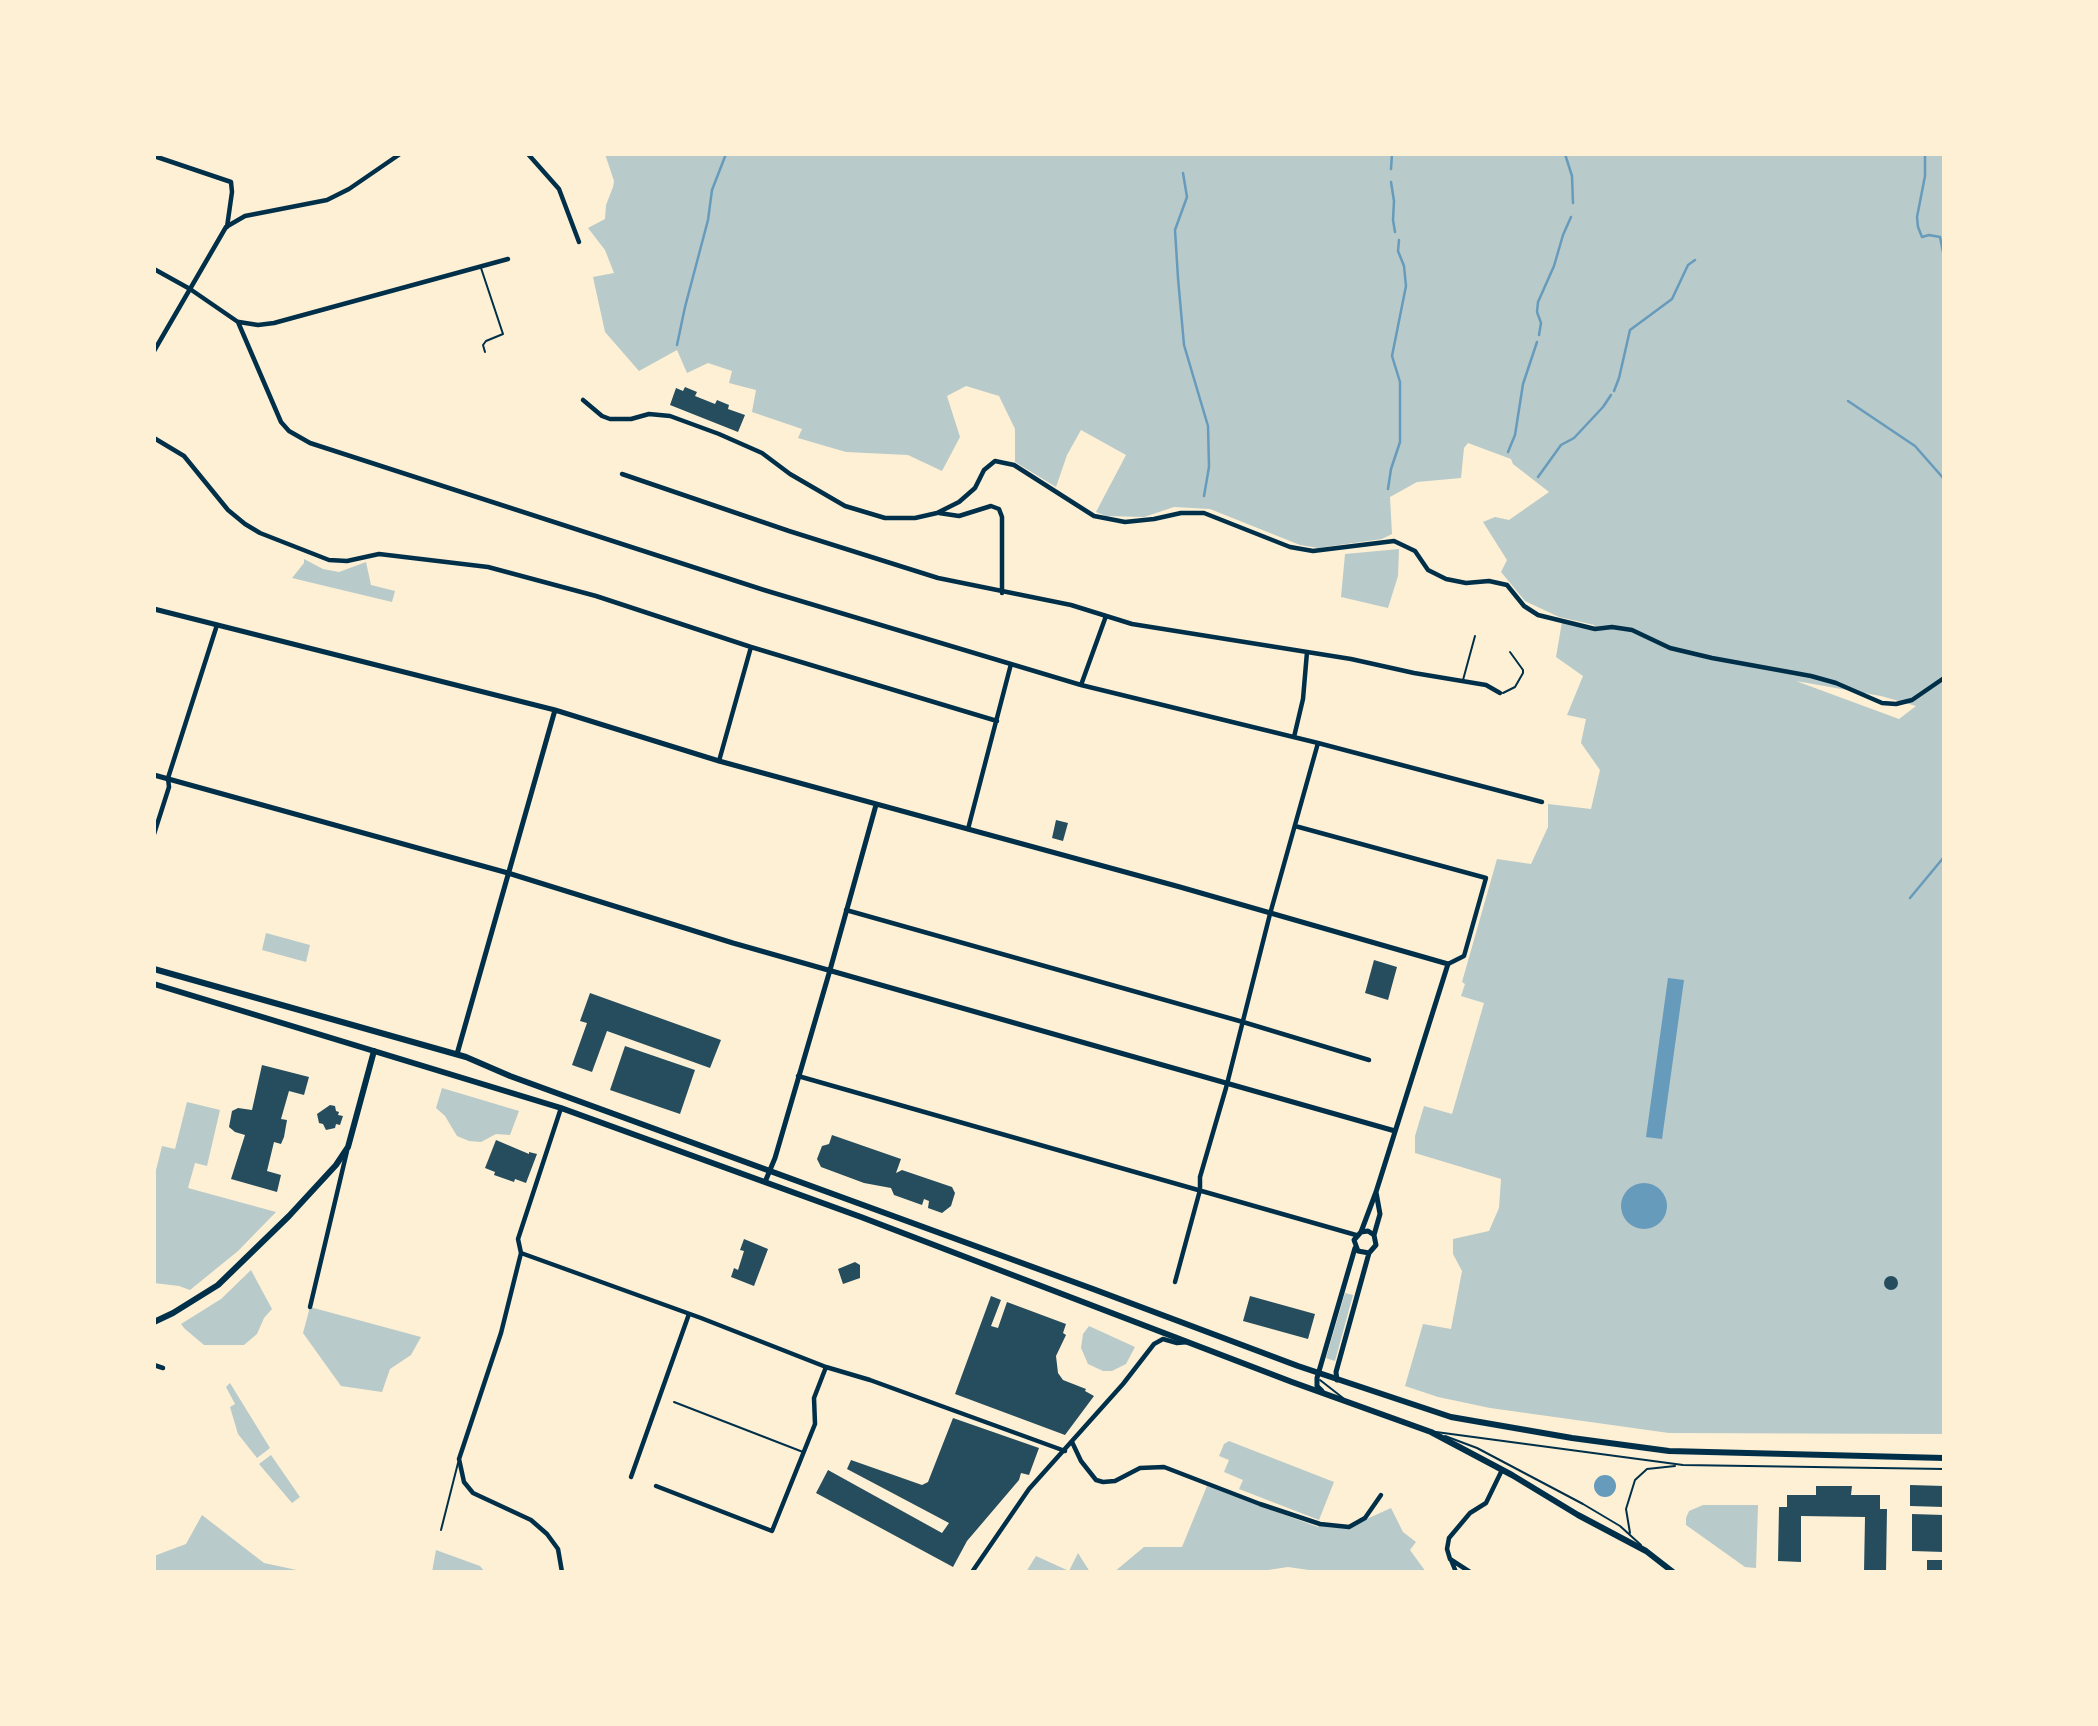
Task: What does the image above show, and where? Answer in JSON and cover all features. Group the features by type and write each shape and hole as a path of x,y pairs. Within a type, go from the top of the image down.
{"main road":[{"path":"154,969 457,1052 510,1076 1082,1285 1318,1375 1451,1417 1669,1451 1944,1458"},
{"path":"154,984 561,1108 1431,1432 1646,1551 1673,1572"},
{"path":"154,1322 202,1297 244,1262 329,1173 348,1147 374,1051"}],"street":[{"path":"226,227 245,216 327,200 349,189 400,154"},
{"path":"528,154 559,189 579,242"},
{"path":"154,156 231,182 232,192 226,227 154,351"},
{"path":"154,268 238,322 258,325 274,324 508,259"},
{"path":"238,322 275,411 289,431 299,439 741,583 1081,685 1318,743 1542,803"},
{"path":"583,400 602,416 610,419 631,419 649,414 670,415 719,434 762,453 790,474 845,506 884,518 915,518 937,513 959,502 975,488 984,470 995,461 1014,465 1094,516 1125,522 1181,513 1204,513 1290,547 1313,551 1394,541 1415,551 1428,570 1446,579 1466,583 1496,582 1507,586 1524,606 1538,615 1595,629 1612,626 1632,630 1670,648 1824,680 1882,703 1896,704 1912,700 1944,678"},
{"path":"154,438 184,456 228,510 245,524 260,533 330,560 347,561 379,554 488,567 596,596 751,647 997,720"},
{"path":"622,474 923,573 1002,593 1071,606 1132,624 1307,652 1486,685 1500,693"},
{"path":"937,513 959,516 991,506 999,509 1002,517 1002,593"},
{"path":"154,609 555,710 719,761 1448,964 1464,956 1486,878 1295,826"},
{"path":"1081,685 1106,616"},
{"path":"154,834 169,787 168,778 217,625"},
{"path":"719,761 751,647"},
{"path":"1294,737 1303,699 1307,652"},
{"path":"967,830 1011,664"},
{"path":"457,1052 555,710"},
{"path":"1175,1282 1200,1190 1200,1177 1318,743"},
{"path":"154,775 508,873 733,943 1395,1131"},
{"path":"765,1182 831,970 876,805"},
{"path":"846,910 1368,1060"},
{"path":"1322,1392 1317,1386 1318,1375 1355,1248 1354,1240 1376,1192 1448,964"},
{"path":"798,1076 1200,1190 1358,1233 1368,1231 1374,1235"},
{"path":"561,1108 518,1239 521,1253 501,1333 459,1459 464,1482 472,1493 531,1520 547,1534 558,1549 562,1572"},
{"path":"310,1307 348,1147"},
{"path":"1337,1380 1336,1372 1368,1253 1376,1245 1374,1235 1380,1214 1376,1192"},
{"path":"1355,1248 1361,1253 1368,1253"},
{"path":"521,1253 826,1367 870,1380 1065,1451"},
{"path":"631,1477 688,1314"},
{"path":"1147,1326 1154,1334 1154,1344"},
{"path":"972,1572 1028,1489 1072,1443 1154,1344 1163,1339 1177,1343 1188,1342"},
{"path":"154,1365 163,1368"},
{"path":"656,1486 772,1531 815,1424 814,1398 826,1367"},
{"path":"1072,1443 1080,1461 1096,1480 1115,1481 1140,1468 1164,1466 1259,1504 1320,1524 1349,1527 1365,1518 1381,1495"},
{"path":"1456,1572 1447,1549 1449,1538 1470,1513 1486,1503 1502,1470"},
{"path":"1450,1559 1470,1572"}],"lane":[{"path":"481,267 503,334 486,341 483,345 485,352"},
{"path":"1463,681 1475,636"},
{"path":"1500,693 1515,687 1523,673 1510,652"},
{"path":"1318,1375 1347,1401"},
{"path":"674,1402 804,1452"},
{"path":"1431,1432 1683,1465 1944,1469"},
{"path":"1431,1432 1478,1448 1593,1510 1631,1534 1646,1551"},
{"path":"441,1530 459,1459"},
{"path":"1631,1534 1626,1509 1635,1480 1647,1469 1683,1465"}],"shaded area":[{"path":"605,154 1944,154 1944,1434 1669,1433 1490,1408 1438,1397 1405,1386 1423,1324 1451,1329 1462,1271 1453,1254 1453,1239 1489,1231 1499,1208 1501,1179 1415,1153 1415,1136 1424,1106 1452,1114 1484,1003 1461,996 1465,984 1462,982 1497,859 1531,864 1548,827 1548,804 1591,809 1600,770 1581,743 1586,719 1567,715 1583,676 1556,657 1562,622 1595,628 1594,625 1559,617 1525,601 1501,572 1507,560 1483,522 1495,517 1509,520 1549,492 1513,464 1511,459 1468,443 1464,448 1461,478 1417,482 1390,497 1392,534 1382,539 1318,548 1300,545 1210,509 1174,507 1144,517 1106,516 1096,512 1126,455 1081,430 1067,455 1056,487 1015,462 1015,429 999,396 966,386 947,396 960,437 942,471 908,455 846,452 798,438 802,429 752,412 756,390 729,383 732,371 708,363 687,373 677,350 639,371 605,332 593,277 614,273 605,250 588,228 605,219 606,205 614,181","holes":["1796,681 1881,696 1916,706 1899,719"]},
{"path":"1399,549 1398,576 1388,608 1341,597 1345,554"},
{"path":"304,559 323,569 339,572 366,562 371,585 395,591 392,602 292,578 304,563"},
{"path":"266,933 310,945 306,962 262,950"},
{"path":"442,1088 519,1111 510,1135 496,1134 481,1142 457,1136 445,1116 436,1108"},
{"path":"187,1102 220,1110 207,1166 195,1163 188,1188 276,1212 238,1251 190,1290 154,1283 154,1178 162,1146 175,1149"},
{"path":"251,1270 272,1309 264,1318 257,1334 244,1345 204,1345 185,1329 181,1324 221,1299"},
{"path":"1345,1293 1353,1295 1335,1361 1326,1358"},
{"path":"310,1307 421,1337 411,1355 390,1369 382,1392 341,1386 303,1333"},
{"path":"1089,1326 1135,1347 1126,1364 1112,1371 1103,1371 1088,1364 1081,1348 1083,1334"},
{"path":"230,1383 270,1448 257,1458 238,1434 230,1407 235,1404 226,1387"},
{"path":"1229,1441 1334,1482 1319,1520 1239,1489 1243,1480 1224,1472 1229,1460 1219,1456 1224,1444"},
{"path":"271,1455 300,1497 292,1503 259,1464"},
{"path":"1207,1486 1318,1527 1320,1524 1349,1527 1391,1508 1403,1532 1416,1542 1410,1550 1426,1572 1323,1572 1288,1567 1255,1572 1114,1572 1144,1547 1182,1547"},
{"path":"1703,1505 1758,1505 1756,1568 1745,1567 1686,1525 1689,1511"},
{"path":"202,1515 264,1563 306,1572 154,1572 154,1556 186,1544"},
{"path":"436,1550 480,1566 485,1572 432,1572"},
{"path":"1078,1553 1090,1572 1026,1572 1036,1556 1069,1571"}],"water":[{"path":"1668,978 1684,980 1662,1139 1646,1137"},
{"path":"1644,1183 1660,1190 1667,1206 1660,1222 1644,1229 1628,1222 1621,1206 1628,1190"},
{"path":"1605,1475 1613,1478 1616,1486 1613,1494 1605,1497 1597,1494 1594,1486 1597,1478"}],"building":[{"path":"685,387 697,392 695,396 715,404 717,400 729,405 728,409 745,415 738,432 670,405 676,388 683,391"},
{"path":"1056,820 1068,823 1063,841 1052,838"},
{"path":"1374,960 1397,967 1388,1000 1365,993"},
{"path":"590,993 721,1040 710,1068 607,1031 592,1072 572,1065 587,1023 580,1021"},
{"path":"625,1046 695,1070 680,1114 610,1090"},
{"path":"262,1065 309,1077 304,1095 289,1091 281,1119 287,1120 284,1137 281,1144 274,1142 267,1171 281,1175 277,1192 231,1179 245,1135 229,1127 232,1111 238,1108 252,1110"},
{"path":"330,1105 335,1106 338,1115 343,1116 340,1125 336,1124 335,1128 326,1130 323,1124 319,1123 317,1114"},
{"path":"832,1135 901,1159 896,1173 902,1170 952,1187 955,1193 951,1206 942,1213 928,1208 929,1201 924,1199 922,1205 894,1195 891,1188 864,1183 821,1167 817,1159 822,1146 829,1144"},
{"path":"496,1140 529,1154 537,1154 526,1183 494,1175 495,1172 485,1168"},
{"path":"744,1239 768,1249 754,1286 731,1277 734,1268 738,1270 744,1251 740,1250"},
{"path":"855,1262 860,1265 860,1278 843,1284 838,1269"},
{"path":"1888,1276 1894,1276 1898,1283 1894,1290 1888,1290 1884,1286 1884,1280"},
{"path":"991,1296 1001,1300 991,1326 998,1328 1007,1302 1066,1324 1063,1333 1066,1335 1056,1356 1058,1373 1063,1380 1086,1389 1085,1391 1094,1396 1065,1435 955,1394"},
{"path":"1250,1296 1315,1314 1308,1339 1243,1321"},
{"path":"953,1418 1039,1448 1029,1475 1021,1473 1019,1480 967,1541 953,1567 816,1493 828,1470 942,1533 949,1523 847,1469 851,1460 922,1485 928,1482"},
{"path":"1910,1485 1944,1486 1944,1507 1910,1506"},
{"path":"1816,1486 1852,1486 1851,1495 1880,1495 1880,1509 1887,1509 1886,1572 1864,1572 1865,1517 1801,1516 1801,1562 1778,1561 1779,1507 1787,1507 1787,1495 1816,1495"},
{"path":"1912,1514 1944,1515 1944,1552 1912,1551"},
{"path":"1927,1560 1944,1560 1944,1572 1927,1572"}],"waterway":[{"path":"677,345 708,220 712,190 726,154"},
{"path":"1391,169 1392,154"},
{"path":"1565,154 1572,176 1573,203"},
{"path":"1925,154 1918,227 1922,237 1940,237 1944,257"},
{"path":"1183,173 1187,197 1175,230 1178,278 1184,345 1208,426 1209,467 1204,496"},
{"path":"1391,182 1395,232"},
{"path":"1539,335 1541,323 1537,312 1538,302 1571,217"},
{"path":"1388,489 1400,442 1400,382 1392,356 1406,286 1404,266 1398,251 1399,240"},
{"path":"1614,391 1630,330 1672,299 1688,265 1695,260"},
{"path":"1508,452 1515,435 1523,384 1537,342"},
{"path":"1538,477 1561,445 1574,438 1611,395"},
{"path":"1848,401 1915,446 1944,479"},
{"path":"1910,898 1944,857"}]}
